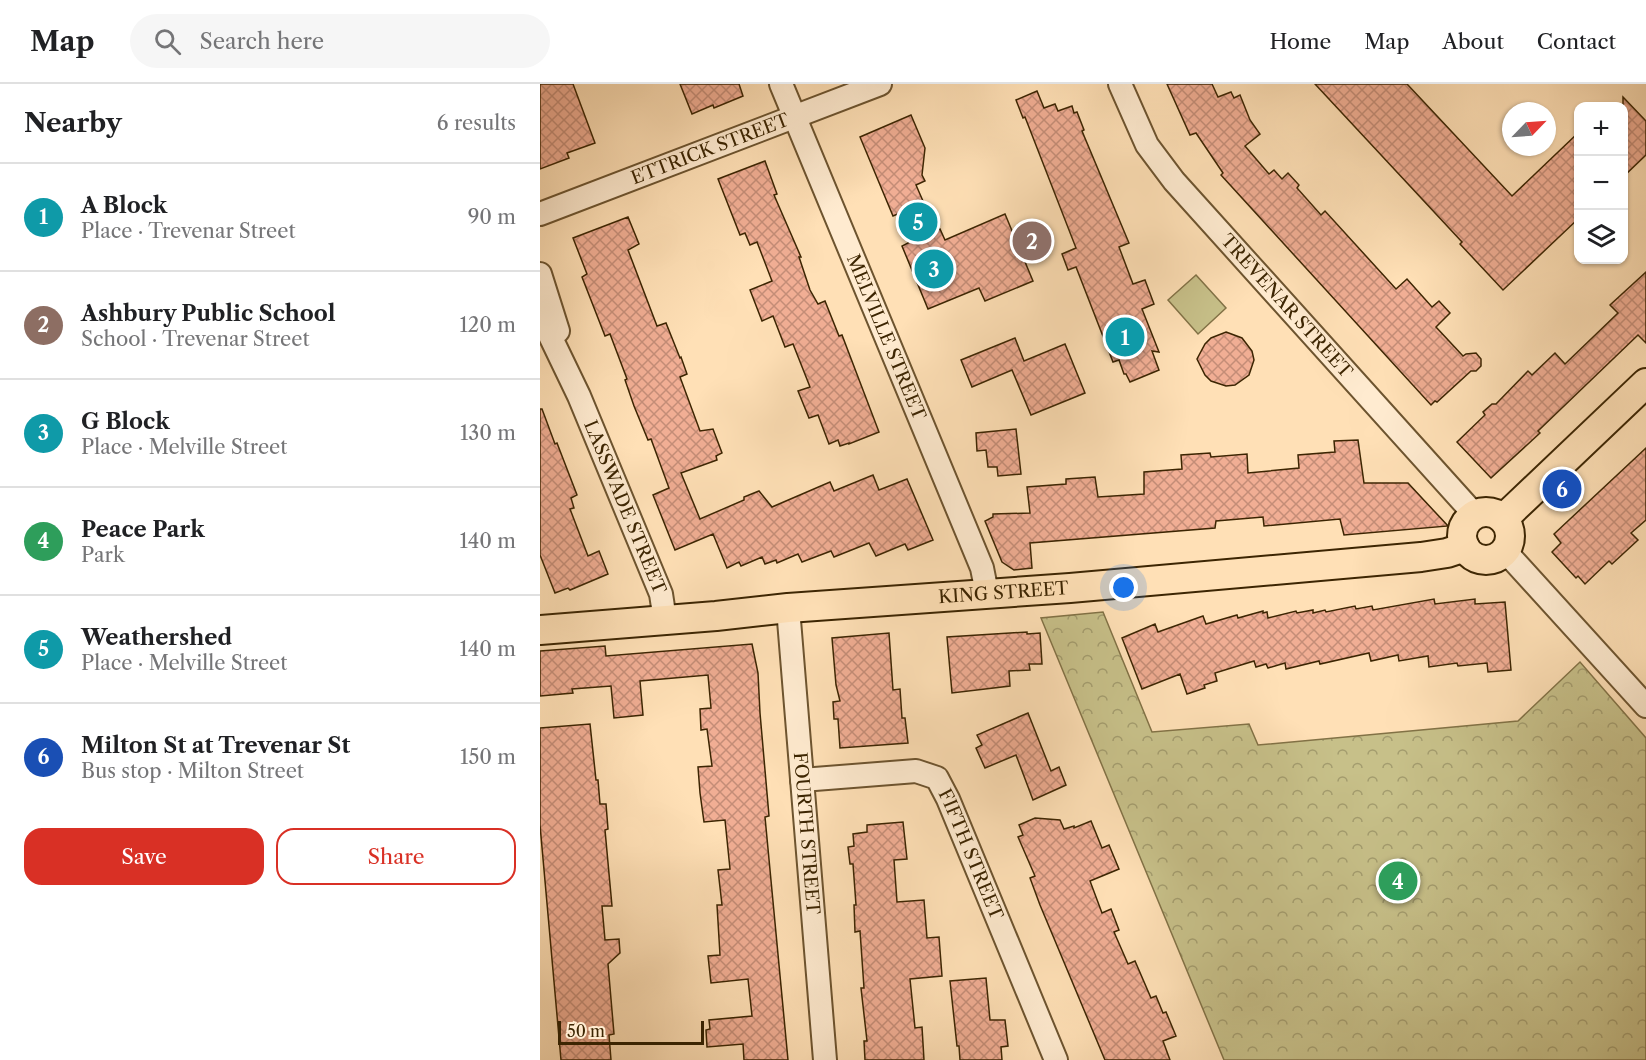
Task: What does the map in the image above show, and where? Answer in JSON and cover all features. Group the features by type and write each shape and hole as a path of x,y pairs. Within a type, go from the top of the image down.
{"main road":[{"path":"1503,519 1646,383"},
{"path":"1489,512 1503,519 1509,531 1508,545 1505,550 1492,559 1476,558 1465,547 1462,532 1464,525 1474,515 1489,512"},
{"name":"KING STREET","path":"540,630 788,608 1071,588 1420,557 1447,553 1465,547"}],"street":[{"name":"MELVILLE STREET","path":"781,84 982,568 987,593"},
{"name":"ETTRICK STREET","path":"540,214 880,84"},
{"name":"TREVENAR STREET","path":"1120,84 1147,145 1174,181 1474,515"},
{"name":"LASSWADE STREET","path":"540,274 579,396"},
{"name":"LASSWADE STREET","path":"540,315 579,396 661,594 665,620"},
{"path":"1505,550 1646,706"},
{"name":"FOURTH STREET","path":"788,608 825,1060"},
{"name":"FIFTH STREET","path":"802,780 916,771 937,778 1056,1060"}],"green space":[{"path":"1196,275 1226,308 1198,334 1168,300"},
{"path":"1103,612 1152,732 1249,724 1258,745 1518,721 1580,662 1646,738 1646,1060 1224,1060 1041,618"}],"building":[{"path":"540,84 573,84 595,143 567,153 569,158 540,169"},
{"path":"680,84 739,84 743,96 692,114"},
{"path":"1167,84 1212,84 1218,97 1231,92 1234,98 1240,95 1250,120 1260,134 1245,146 1269,174 1274,170 1282,179 1288,173 1299,185 1297,188 1321,215 1325,211 1396,289 1407,279 1432,307 1439,301 1450,313 1436,327 1463,356 1476,353 1481,359 1481,366 1476,371 1471,371 1431,405 1221,175 1223,173 1196,133 1190,135"},
{"path":"1315,84 1407,84 1512,196 1574,137 1574,223 1503,290 1460,244 1462,242"},
{"path":"1037,91 1044,108 1055,104 1058,111 1072,106 1074,113 1077,112 1084,130 1082,131 1129,243 1119,247 1133,284 1145,280 1154,304 1142,309 1159,352 1152,351 1159,370 1130,382 1119,360 1113,362 1076,267 1068,270 1062,254 1076,248 1025,117 1023,118 1016,100"},
{"path":"1628,102 1646,121 1646,155 1628,172"},
{"path":"911,115 925,148 922,175 925,181 916,185 936,231 940,229 945,240 1005,214 1033,281 985,301 979,288 928,309 902,246 912,241 900,213 893,216 860,137"},
{"path":"765,161 777,194 774,195 801,257 799,257 810,290 818,304 825,301 839,336 842,335 879,432 849,444 840,446 838,440 829,444 818,415 809,418 798,391 810,387 793,344 785,347 773,316 762,321 750,290 772,281 757,242 750,245 745,233 740,235 718,179"},
{"path":"628,217 639,244 628,250 657,326 666,323 681,357 687,374 680,377 700,431 713,429 722,453 716,456 717,460 681,473 700,519 759,491 772,507 830,482 834,491 873,475 879,490 907,479 933,540 908,550 905,544 876,556 869,543 834,557 831,551 802,562 798,554 777,563 776,560 765,564 762,557 741,566 739,562 727,568 713,534 675,550 653,495 669,488 651,439 648,440 634,406 625,380 627,379 610,334 605,336 582,277 587,274 573,238"},
{"path":"1646,272 1646,343 1638,335 1538,431 1540,433 1491,478 1457,442 1485,415 1483,412 1492,404 1496,404 1528,371 1532,375 1555,353 1565,364 1618,313 1610,305"},
{"path":"1226,332 1242,338 1252,351 1254,360 1249,375 1235,385 1226,386 1211,381 1205,375 1197,359 1211,338"},
{"path":"1015,338 1024,361 1065,344 1085,393 1031,415 1012,370 972,387 961,360"},
{"path":"540,409 542,409 555,444 557,443 577,495 571,498 574,508 570,509 588,556 599,551 608,574 570,590 568,588 555,593 540,555"},
{"path":"1016,429 1021,474 998,476 997,467 988,467 986,450 977,451 976,433"},
{"path":"1358,440 1364,483 1408,483 1448,526 1344,535 1340,519 1264,526 1263,517 1216,521 1215,528 1030,543 1032,568 1014,570 1002,562 985,521 993,517 993,514 1030,513 1027,487 1066,484 1066,479 1095,477 1098,497 1144,494 1144,472 1182,469 1181,455 1210,453 1211,457 1247,454 1248,473 1299,468 1298,455 1335,452 1334,441"},
{"path":"1646,448 1646,520 1631,533 1638,540 1612,564 1609,561 1585,584 1578,576 1576,578 1552,552 1561,543 1554,534"},
{"path":"1434,599 1435,604 1475,599 1475,604 1505,602 1511,670 1488,672 1487,663 1458,666 1457,663 1429,667 1428,656 1399,661 1398,655 1371,661 1369,653 1286,669 1285,663 1268,668 1266,664 1256,667 1254,661 1215,673 1217,681 1187,694 1180,674 1142,689 1122,638 1155,624 1158,632 1203,616 1206,624 1237,615 1238,618 1263,611 1263,613 1267,612 1268,618 1296,611 1297,613 1313,610 1313,613 1325,610 1326,612 1355,606 1356,609 1372,606 1373,610"},
{"path":"1027,632 1027,634 1040,633 1042,664 1029,664 1030,670 1009,671 1010,686 952,693 947,637"},
{"path":"889,633 893,690 900,689 902,718 905,718 908,743 840,748 838,719 834,719 833,702 840,701 836,685 832,638"},
{"path":"752,644 758,673 769,816 765,817 788,1060 744,1060 743,1044 707,1047 706,1030 710,1029 709,1020 752,1016 748,979 711,983 708,956 720,955 717,905 722,905 718,870 730,869 725,820 704,822 700,793 698,767 712,766 707,729 701,730 700,709 711,708 708,675 640,681 643,715 614,718 611,686 572,689 573,693 540,696 540,651 605,646 606,656"},
{"path":"1028,713 1051,771 1059,767 1066,785 1033,800 1016,755 985,768 976,748 982,745 977,735"},
{"path":"590,724 600,804 606,804 608,829 605,830 612,906 602,906 605,940 619,939 620,953 608,964 614,1034 609,1035 611,1060 561,1060 540,825 540,728"},
{"path":"1035,818 1060,820 1064,829 1074,826 1074,828 1091,821 1102,848 1109,845 1119,869 1090,881 1102,913 1111,909 1119,930 1114,932 1128,964 1135,961 1151,998 1156,996 1163,1013 1166,1012 1176,1036 1163,1041 1170,1060 1105,1060 1040,905 1030,878 1035,876 1018,837 1023,835 1019,825"},
{"path":"903,822 907,859 894,860 897,902 924,900 927,938 939,937 942,976 910,979 915,1028 922,1027 924,1060 865,1060 864,1041 867,1041 861,988 864,988 860,931 855,932 853,864 850,864 848,847 854,846 853,834 867,832 867,825"},
{"path":"986,978 990,1020 1005,1020 1008,1046 1001,1047 1002,1060 960,1060 950,981"}],"place":[{"name":"Weathershed","path":"918,222"},
{"name":"Ashbury Public School","path":"1032,241"},
{"name":"G Block","path":"934,269"},
{"name":"A Block","path":"1125,337"},
{"name":"Milton St at Trevenar St","path":"1562,489"},
{"name":"Peace Park","path":"1398,881"}]}
